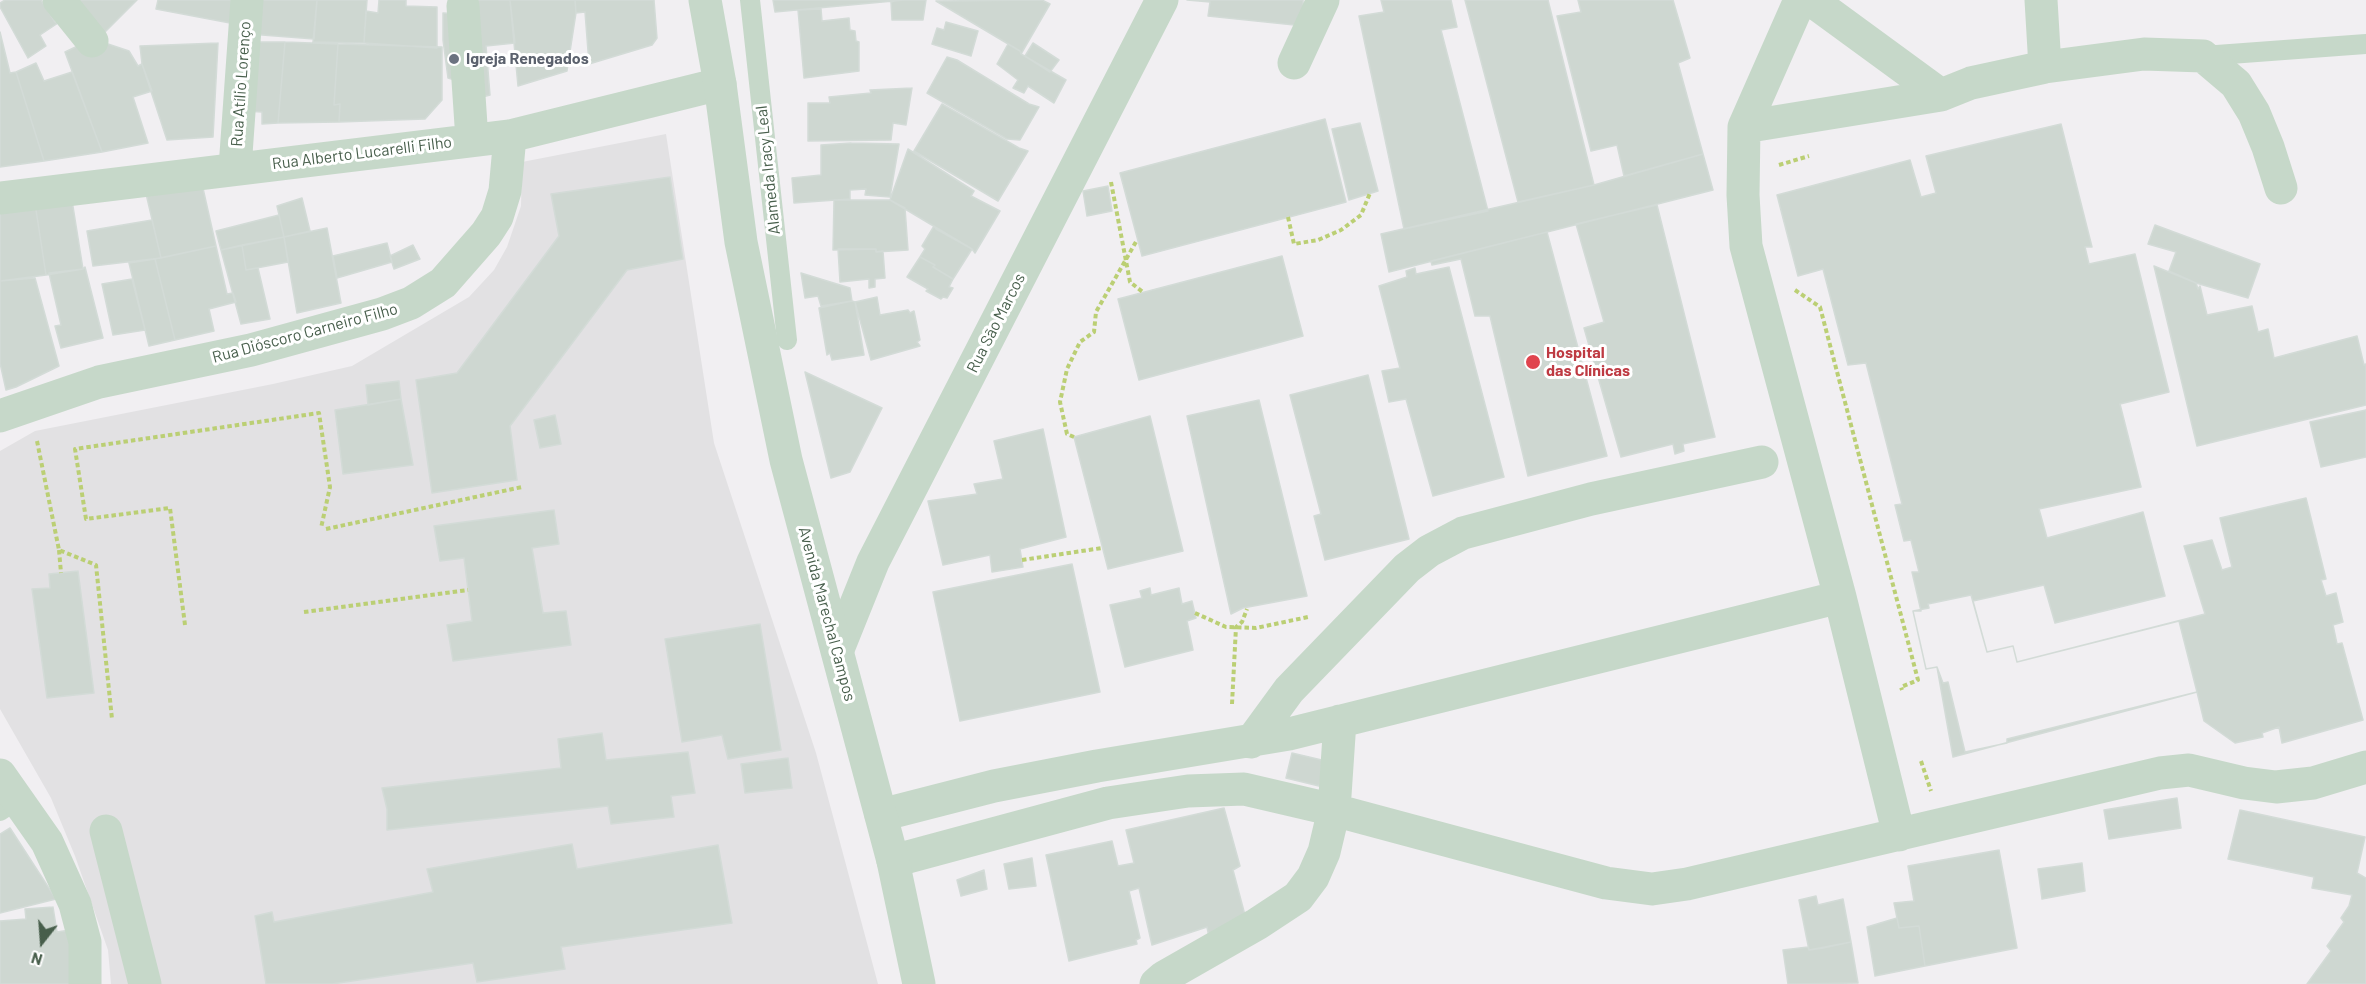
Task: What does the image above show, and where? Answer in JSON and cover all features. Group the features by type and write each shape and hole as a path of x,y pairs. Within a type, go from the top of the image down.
{"street":[{"path":"59,0 92,41"},
{"name":"Rua Atílio Lorenço","path":"235,168 247,0"},
{"path":"705,0 720,84"},
{"name":"Rua São Marcos","path":"838,649 873,562 1162,0"},
{"path":"1294,63 1323,0"},
{"path":"1800,0 1744,128 1743,195 1746,246 1840,597 1899,835"},
{"path":"1811,0 1941,95"},
{"path":"2041,0 2045,68"},
{"path":"463,6 472,140"},
{"path":"1744,128 1941,95 1971,83 2045,68 2144,54 2203,56 2236,84 2254,113 2281,188"},
{"name":"Rua Alberto Lucarelli Filho","path":"0,198 510,136 720,84"},
{"name":"Avenida Marechal Campos","path":"720,84 741,242 786,460 893,861 919,984"},
{"name":"Rua Dióscoro Carneiro Filho","path":"0,416 99,382 251,350 382,314 411,303 443,283 486,234 497,217 505,191 510,136"},
{"path":"1241,743 1407,568 1429,551 1463,533 1591,498 1762,462"},
{"path":"881,815 993,786 1241,743 1340,721 1840,597"},
{"path":"1156,984 1298,897 1313,877 1324,852 1334,810 1340,721"},
{"path":"893,861 1108,803 1188,791 1244,789 1334,810 1606,883 1652,889 1687,884 2160,773 2189,770 2244,783 2276,787 2313,783 2366,767"},
{"path":"6,795 47,842 75,904 85,942 85,984"},
{"path":"106,831 145,984"}],"lane":[{"name":"Alameda Iracy Leal","path":"750,0 787,340"},
{"path":"2203,56 2366,44"}],"path":[{"path":"1777,165 1812,155"},
{"path":"1110,181 1130,282 1144,293"},
{"path":"1288,218 1294,244 1318,240 1341,230 1361,215 1370,193"},
{"path":"1074,437 1067,434 1060,402 1067,369 1080,342 1094,332 1096,312 1137,240"},
{"path":"1785,284 1820,307 1918,680 1901,687 1904,697"},
{"path":"185,625 170,508 86,519 75,449 319,413 330,487 321,528"},
{"path":"34,431 59,550 61,573"},
{"path":"326,529 522,487"},
{"path":"1022,560 1102,548"},
{"path":"59,550 96,565 112,719"},
{"path":"304,612 468,590"},
{"path":"1236,627 1242,622 1247,609"},
{"path":"1195,613 1226,627 1256,628 1312,616"},
{"path":"1236,627 1241,743"},
{"path":"1920,758 1942,823"}],"shaded area":[{"path":"666,134 714,443 816,753 878,984 111,984 108,950 75,856 51,798 0,709 0,451 35,431 352,366 469,297 494,270 507,247 521,206 522,162"}],"building":[{"path":"5,0 41,0 55,22 58,23 40,35 46,46 28,58 0,7 0,3"},
{"path":"68,0 137,0 103,34"},
{"path":"158,0 233,0 230,23 156,9"},
{"path":"252,0 317,0 314,39 249,34"},
{"path":"317,0 367,0 364,43 313,42"},
{"path":"379,0 406,0 406,6 437,7 437,48 364,43 366,11 378,13"},
{"path":"467,0 510,0 515,43 486,46 490,95 475,99"},
{"path":"510,0 575,0 576,13 567,71 518,86"},
{"path":"575,0 654,0 657,38 652,45 589,64 585,12 576,13"},
{"path":"773,0 904,0 775,12"},
{"path":"926,0 923,20 892,20 891,2"},
{"path":"1042,0 1050,4 1021,54 1020,51 936,1"},
{"path":"1187,0 1303,0 1304,26 1208,16 1210,2"},
{"path":"1381,0 1451,0 1457,27 1441,30 1488,211 1404,229 1359,16 1384,12"},
{"path":"1465,0 1548,0 1594,185 1518,202"},
{"path":"1578,0 1673,0 1690,58 1678,63 1703,154 1624,176 1617,145 1591,151 1557,16 1581,12"},
{"path":"821,9 822,21 849,18 850,30 855,31 856,41 859,42 859,71 804,78 798,10"},
{"name":"Igreja Renegados","path":"443,13 459,14 465,83 448,78 443,40"},
{"path":"946,22 978,31 971,56 932,44 937,28 944,30"},
{"path":"0,32 10,73 16,72 44,161 0,167"},
{"path":"251,42 285,42 278,123 262,124 262,112 244,111"},
{"path":"285,42 338,44 334,105 340,104 339,122 278,123"},
{"path":"84,43 108,44 129,51 138,66 142,64 152,91 133,97 148,143 102,152 65,52"},
{"path":"218,43 213,137 167,140 142,64 140,46"},
{"path":"1033,43 1059,60 1050,72 1025,56"},
{"path":"338,44 442,47 442,100 425,119 339,122 340,104 334,105"},
{"path":"1008,44 1066,80 1054,103 1028,86 1024,93 1013,88 1018,80 997,64"},
{"path":"947,57 957,60 1029,104 1039,107 1020,140 1007,139 927,93"},
{"path":"36,63 44,81 72,72 102,152 44,161 16,72"},
{"path":"912,88 906,125 893,123 891,140 808,141 808,103 830,103 829,97 871,93 870,90"},
{"path":"942,104 1028,151 998,201 914,151"},
{"path":"1325,119 1346,202 1142,256 1120,173"},
{"path":"1360,123 1378,191 1349,200 1332,129"},
{"path":"2061,124 2092,247 2085,247 2089,264 2135,254 2169,392 2120,404 2141,487 2039,509 2047,538 2143,512 2165,596 2055,623 2044,585 1973,601 1987,652 2013,646 2017,662 2205,614 2184,546 2212,540 2222,570 2232,567 2220,518 2306,498 2326,579 2321,580 2326,596 2336,593 2343,622 2333,625 2337,644 2342,643 2363,720 2282,743 2279,727 2262,733 2263,737 2235,743 2204,721 2197,692 1953,757 1937,667 1926,669 1913,611 1921,611 1912,572 1919,572 1911,540 1904,541 1895,505 1902,504 1866,363 1848,365 1823,269 1798,276 1777,195 1910,160 1921,197 1936,193 1926,156"},
{"path":"899,144 890,197 865,195 866,189 850,190 850,199 794,203 792,178 821,175 821,145"},
{"path":"908,149 974,191 971,196 1000,211 975,253 972,249 890,200"},
{"path":"1703,154 1713,190 1389,272 1381,234 1594,185"},
{"path":"200,175 216,246 161,258 144,185"},
{"path":"670,177 683,259 627,270 510,426 517,480 432,493 416,380 457,373 559,236 551,194"},
{"path":"1108,186 1112,211 1087,216 1083,191"},
{"path":"71,194 83,269 46,275 34,197"},
{"path":"34,197 46,275 0,281 0,203"},
{"path":"302,198 310,231 284,237 277,206"},
{"path":"834,200 890,200 905,208 908,250 876,252 876,249 833,250"},
{"path":"1657,205 1715,437 1683,444 1684,451 1675,454 1673,444 1621,457 1584,328 1604,322 1576,224"},
{"path":"279,215 284,237 221,250 216,231"},
{"path":"152,220 161,258 93,266 87,231"},
{"path":"2155,225 2260,264 2248,298 2196,283 2169,271 2176,252 2148,244"},
{"path":"934,226 972,249 953,279 920,257 925,249 922,246"},
{"path":"327,228 341,303 297,313 284,237"},
{"path":"1547,232 1607,456 1528,476 1490,316 1475,316 1461,259 1432,265 1431,261"},
{"path":"284,237 288,262 246,270 242,245"},
{"path":"387,243 392,262 337,278 333,256"},
{"path":"242,245 246,270 258,268 270,319 241,324 221,250"},
{"path":"413,245 420,259 394,269 390,256"},
{"path":"216,246 227,294 233,293 236,302 209,309 214,331 175,340 155,259"},
{"path":"838,249 883,251 885,278 875,279 875,287 869,288 869,279 840,282"},
{"path":"1282,256 1303,336 1139,380 1118,299"},
{"path":"920,257 953,279 949,287 953,288 947,298 941,299 907,277"},
{"path":"155,259 175,340 149,346 129,263"},
{"path":"2154,266 2196,283 2198,289 2200,286 2207,315 2252,306 2258,332 2268,329 2274,358 2357,336 2364,365 2366,364 2366,405 2197,446"},
{"path":"85,267 103,338 61,348 55,326 61,325 49,273"},
{"path":"1449,267 1504,477 1433,496 1406,399 1389,402 1382,371 1400,368 1379,286 1407,277 1406,271 1415,268 1416,274"},
{"path":"801,273 850,288 852,301 821,306 818,296 805,298"},
{"path":"35,278 59,366 6,390 0,363 0,281"},
{"path":"132,279 145,330 113,335 102,284"},
{"path":"877,297 880,315 914,311 920,340 917,342 920,346 871,360 855,302"},
{"path":"855,302 864,355 832,360 830,353 827,355 819,308"},
{"path":"805,372 882,408 850,472 831,478"},
{"path":"1368,375 1409,539 1325,560 1314,516 1321,514 1290,395"},
{"path":"399,381 401,399 368,405 366,385"},
{"path":"401,399 413,465 343,474 335,410"},
{"path":"1259,400 1307,596 1243,608 1231,614 1187,416"},
{"path":"2366,410 2366,457 2321,467 2310,422"},
{"path":"555,415 561,444 540,448 534,420"},
{"path":"1150,416 1183,551 1108,569 1074,437"},
{"path":"1043,429 1066,537 1020,549 1023,567 992,572 990,555 943,565 928,501 977,494 974,484 1003,479 994,441"},
{"path":"554,510 559,544 532,548 543,613 566,611 571,645 453,661 447,625 472,621 464,558 440,561 434,526"},
{"path":"1072,564 1100,692 960,721 933,592"},
{"path":"78,571 94,693 47,698 32,589 50,588 49,574"},
{"path":"1150,588 1151,595 1179,588 1182,604 1192,601 1196,618 1187,621 1193,650 1125,667 1110,605 1142,598 1140,591"},
{"path":"1971,595 1987,652 2013,646 2017,662 2179,621 2197,692 2007,739 2007,743 1965,752 1948,682 1943,683 1937,667 1926,669 1913,611 1929,608 1928,604"},
{"path":"760,624 781,750 728,759 722,735 682,742 665,639"},
{"path":"602,733 606,760 688,752 695,793 671,796 674,817 611,824 608,806 387,830 387,809 382,788 561,768 558,739"},
{"path":"1292,753 1326,761 1319,786 1286,778"},
{"path":"788,758 792,788 745,793 741,764"},
{"path":"2177,798 2181,828 2109,839 2104,810"},
{"path":"1224,808 1240,866 1233,870 1246,919 1210,943 1207,927 1152,945 1139,888 1129,891 1140,938 1136,940 1137,944 1069,961 1046,855 1112,841 1118,866 1134,863 1126,830"},
{"path":"2240,810 2365,837 2357,873 2366,878 2366,984 2307,984 2331,951 2327,946 2344,922 2341,918 2349,906 2352,895 2312,888 2314,877 2228,859"},
{"path":"10,828 56,899 0,913 0,834"},
{"path":"572,844 577,869 718,845 732,923 561,947 565,969 477,982 473,963 332,984 266,984 255,916 272,912 274,922 433,892 427,869"},
{"path":"1999,850 2017,948 1925,966 1919,926 1899,928 1894,903 1914,901 1908,866"},
{"path":"1032,858 1036,886 1009,889 1004,864"},
{"path":"2082,863 2085,891 2042,899 2038,869"},
{"path":"984,870 987,889 961,896 957,880"},
{"path":"1816,896 1818,905 1843,899 1851,942 1809,950 1799,900"},
{"path":"53,907 57,932 70,930 79,984 0,984 0,921 26,919 25,909"},
{"path":"1897,918 1899,928 1919,926 1925,966 1875,976 1867,927"},
{"path":"1851,942 1858,983 1788,984 1783,950 1808,947 1809,950"}],"place":[{"name":"Igreja Renegados","path":"454,59"},
{"name":"Hospital das Clínicas","path":"1533,362"}]}
